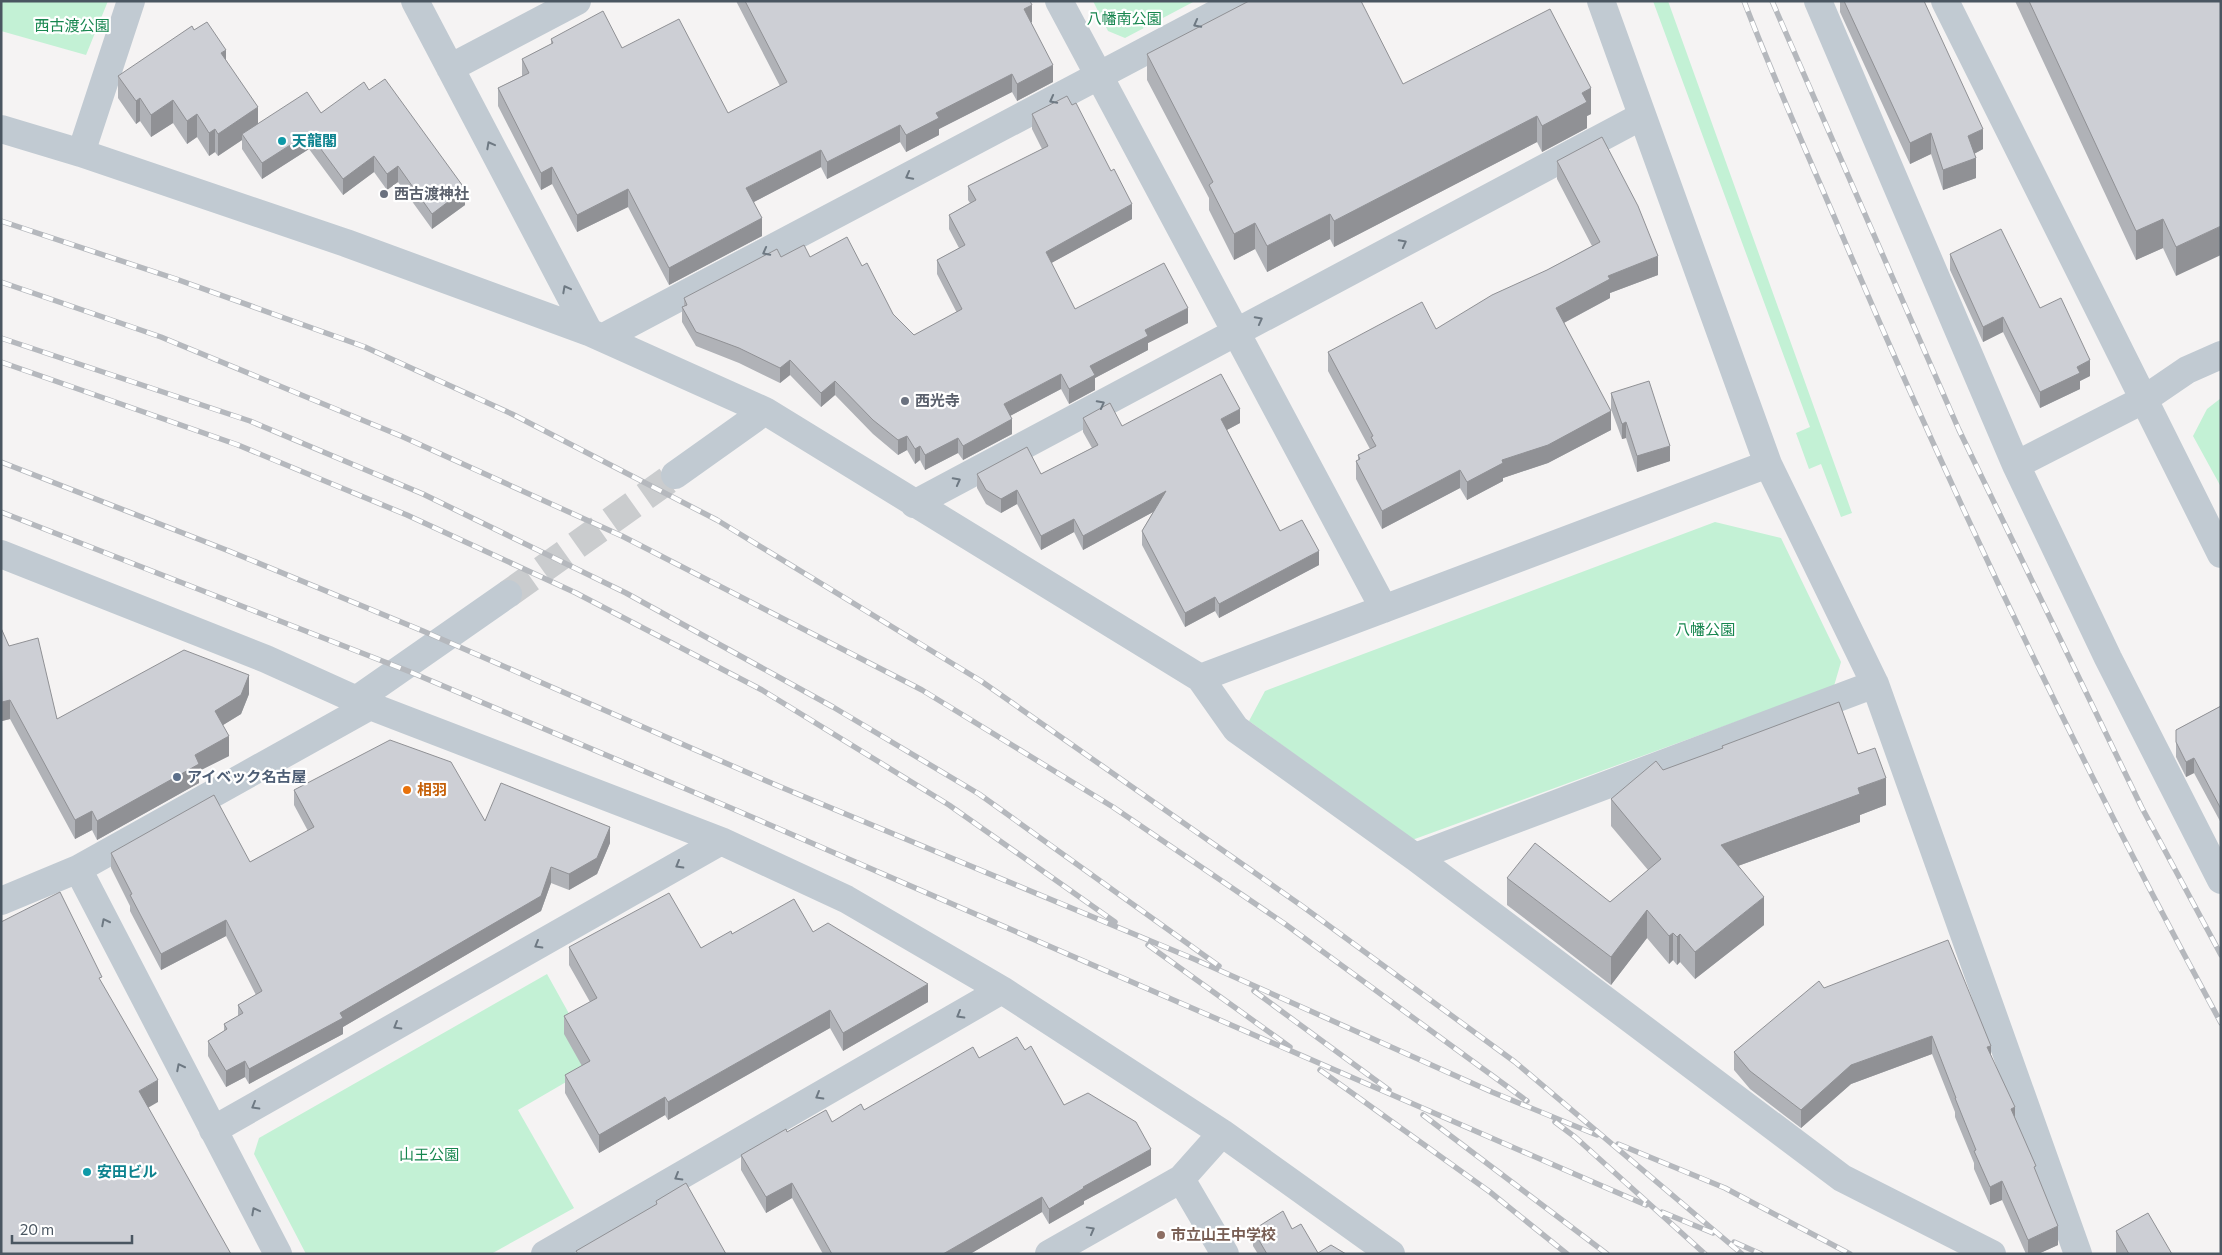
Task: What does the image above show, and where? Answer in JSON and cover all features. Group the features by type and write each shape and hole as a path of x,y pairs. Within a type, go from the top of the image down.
{"street":[{"path":"81,153 131,1"},
{"path":"415,1 597,335"},
{"path":"450,68 577,1"},
{"path":"1059,1 1384,609"},
{"path":"597,335 1099,76 1240,1"},
{"path":"1601,1 1768,464 1875,684 2078,1254"},
{"path":"1818,1 2016,465 2108,658 2212,844 2221,880"},
{"path":"1945,1 2221,554"},
{"path":"914,504 1642,116"},
{"path":"1,129 81,153 346,243 597,335 765,411 1200,678 1236,729 1415,857 1842,1178 1992,1254"},
{"path":"2016,465 2143,400 2187,370 2221,355"},
{"path":"674,475 765,411"},
{"path":"1200,678 1768,464"},
{"path":"1,554 266,660 363,703 721,841 846,900 1002,990 1222,1133 1390,1254"},
{"path":"1,901 78,869 363,703 508,594"},
{"path":"1415,857 1875,684"},
{"path":"213,1130 721,841"},
{"path":"78,869 278,1254"},
{"path":"545,1254 1002,990"},
{"path":"1049,1254 1181,1180 1222,1133"},
{"path":"1181,1180 1225,1254"}],"green space":[{"name":"西古渡公園","path":"1,1 108,1 86,55 1,31"},
{"name":"八幡南公園","path":"1093,1 1195,1 1125,38 1108,31"},
{"path":"1653,1 1668,1 1852,513 1841,517 1821,464 1809,469 1796,433 1810,427"},
{"path":"2221,398 2221,487 2193,436 2207,409"},
{"name":"八幡公園","path":"1715,522 1781,538 1841,662 1834,686 1412,840 1249,721 1265,691"},
{"name":"山王公園","path":"547,974 597,1064 518,1110 574,1208 491,1254 306,1254 254,1154 259,1138"}],"building":[{"path":"745,1 1030,1 1032,5 1024,9 1053,65 1017,84 1012,74 936,113 939,118 906,135 900,125 827,162 821,150 746,188 762,218 669,268 628,189 577,215 552,167 541,173 498,88 529,73 522,59 553,43 551,39 603,11 622,48 679,19 728,113 787,82"},
{"path":"1249,1 1361,1 1403,84 1550,9 1591,88 1582,93 1587,102 1542,126 1537,116 1334,221 1330,214 1267,246 1255,223 1234,234 1209,185 1213,182 1147,54"},
{"path":"1844,1 1924,1 1983,129 1968,136 1976,158 1943,170 1931,133 1910,143"},
{"path":"2029,1 2221,1 2221,226 2176,247 2163,219 2136,231"},
{"path":"207,22 226,50 221,53 258,107 218,134 215,129 209,133 197,114 187,121 173,100 151,115 140,98 136,101 118,76 192,26 194,30"},
{"path":"385,79 465,189 432,214 398,166 387,174 374,156 343,179 309,133 262,163 242,134 307,92 321,113 364,82 369,90"},
{"path":"1067,96 1072,105 1076,103 1111,171 1114,169 1132,204 1046,252 1075,309 1164,263 1188,308 1145,330 1148,336 1090,366 1095,375 1069,389 1061,374 1004,404 1012,419 963,446 958,438 925,455 920,446 915,449 907,436 898,440 873,420 835,381 821,393 790,360 780,368 739,348 696,332 682,307 687,305 684,298 777,249 781,257 804,245 810,257 847,237 862,266 867,263 893,314 914,335 962,309 937,260 965,245 949,215 976,200 968,186 1048,146 1032,114"},
{"path":"1602,137 1638,206 1658,256 1608,276 1610,279 1556,308 1611,411 1548,445 1502,460 1503,463 1467,482 1460,470 1382,511 1356,461 1360,459 1358,455 1376,446 1371,437 1373,436 1328,352 1422,302 1436,329 1492,295 1547,270 1600,242 1557,161"},
{"path":"2001,229 2040,308 2061,298 2090,360 2077,367 2080,373 2040,392 2003,317 1983,327 1950,254"},
{"path":"1221,374 1240,409 1221,419 1280,531 1302,520 1319,551 1219,604 1215,597 1185,613 1142,531 1166,491 1083,536 1074,519 1041,536 1017,490 1001,499 986,490 977,474 1027,447 1041,474 1098,445 1083,418 1110,403 1122,426"},
{"path":"1649,381 1670,446 1637,456 1626,422 1622,424 1611,393"},
{"path":"1,628 9,646 38,638 57,719 184,650 249,675 241,695 215,711 229,736 195,755 199,764 97,821 92,811 75,820 10,700 2,702"},
{"path":"1839,702 1858,754 1875,748 1886,778 1858,788 1860,794 1721,845 1764,897 1695,952 1680,934 1677,937 1673,933 1669,936 1647,910 1611,957 1507,878 1535,843 1610,902 1661,859 1611,799 1656,761 1663,770"},
{"path":"2221,706 2221,809 2194,758 2186,762 2176,742 2176,730"},
{"path":"390,740 451,762 485,821 501,783 610,827 597,858 569,874 551,867 541,896 340,1013 343,1018 249,1069 245,1061 226,1071 208,1041 227,1029 224,1024 243,1013 238,1005 262,991 226,920 161,954 130,895 132,894 111,853 214,795 250,862 314,827 294,790"},
{"name":"安田ビル","path":"60,892 102,977 99,978 158,1080 139,1091 231,1254 1,1254 1,922"},
{"path":"669,893 701,948 731,931 732,934 794,899 813,932 828,923 928,984 843,1033 830,1010 668,1102 665,1097 599,1135 565,1075 590,1061 564,1016 597,998 569,947"},
{"path":"1948,940 1991,1046 1987,1047 2015,1107 2011,1109 2036,1166 2034,1167 2058,1226 2028,1240 2002,1181 1990,1187 1974,1151 1976,1150 1932,1036 1851,1065 1801,1110 1750,1071 1734,1052 1819,981 1824,988"},
{"path":"1017,1037 1025,1050 1031,1046 1064,1105 1088,1093 1136,1122 1151,1149 1083,1187 1049,1209 1042,1197 943,1254 832,1254 792,1183 766,1197 741,1155 786,1129 787,1132 826,1110 832,1122 861,1104 864,1110 973,1047 979,1058"},
{"path":"686,1183 726,1254 578,1254 576,1251 657,1204 656,1201"},
{"path":"1283,1211 1292,1229 1301,1224 1318,1253 1331,1245 1346,1254 1267,1254 1253,1230"},
{"path":"2148,1213 2172,1254 2129,1254 2116,1231"}],"tunnel":[{"path":"508,594 675,475"}],"railway":[{"path":"1744,1 1888,342 1977,539 2071,734 2221,1023"},
{"path":"1772,1 1959,430 2142,808 2221,955"},
{"path":"1,221 176,279 365,347 512,414 717,520 981,681 1302,906 1515,1062 1742,1254"},
{"path":"1,282 161,337 401,436 622,536 922,690 1113,807 1285,924 1527,1101"},
{"path":"1,338 250,421 423,494 626,593 833,707 979,794 1219,966"},
{"path":"1,362 238,445 407,515 576,593 762,690 949,805 1115,922"},
{"path":"1,462 229,551 423,631 776,785 1194,959 1492,1092 1597,1135"},
{"path":"1,512 408,671 731,808 1646,1205"},
{"path":"1148,945 1290,1047"},
{"path":"1254,991 1389,1090"},
{"path":"1320,1070 1490,1192 1567,1254"},
{"path":"1423,1115 1607,1254"},
{"path":"1555,1122 1575,1137 1705,1254"},
{"path":"1618,1144 1725,1188 1850,1254"},
{"path":"1662,1212 1713,1233"},
{"path":"1734,1242 1761,1254"}],"place":[{"name":"天龍閣","path":"282,141"},
{"name":"西古渡神社","path":"384,194"},
{"name":"西光寺","path":"905,401"},
{"name":"アイベック名古屋","path":"177,777"},
{"name":"相羽","path":"407,790"},
{"name":"安田ビル","path":"87,1172"},
{"name":"市立山王中学校","path":"1161,1235"}]}
